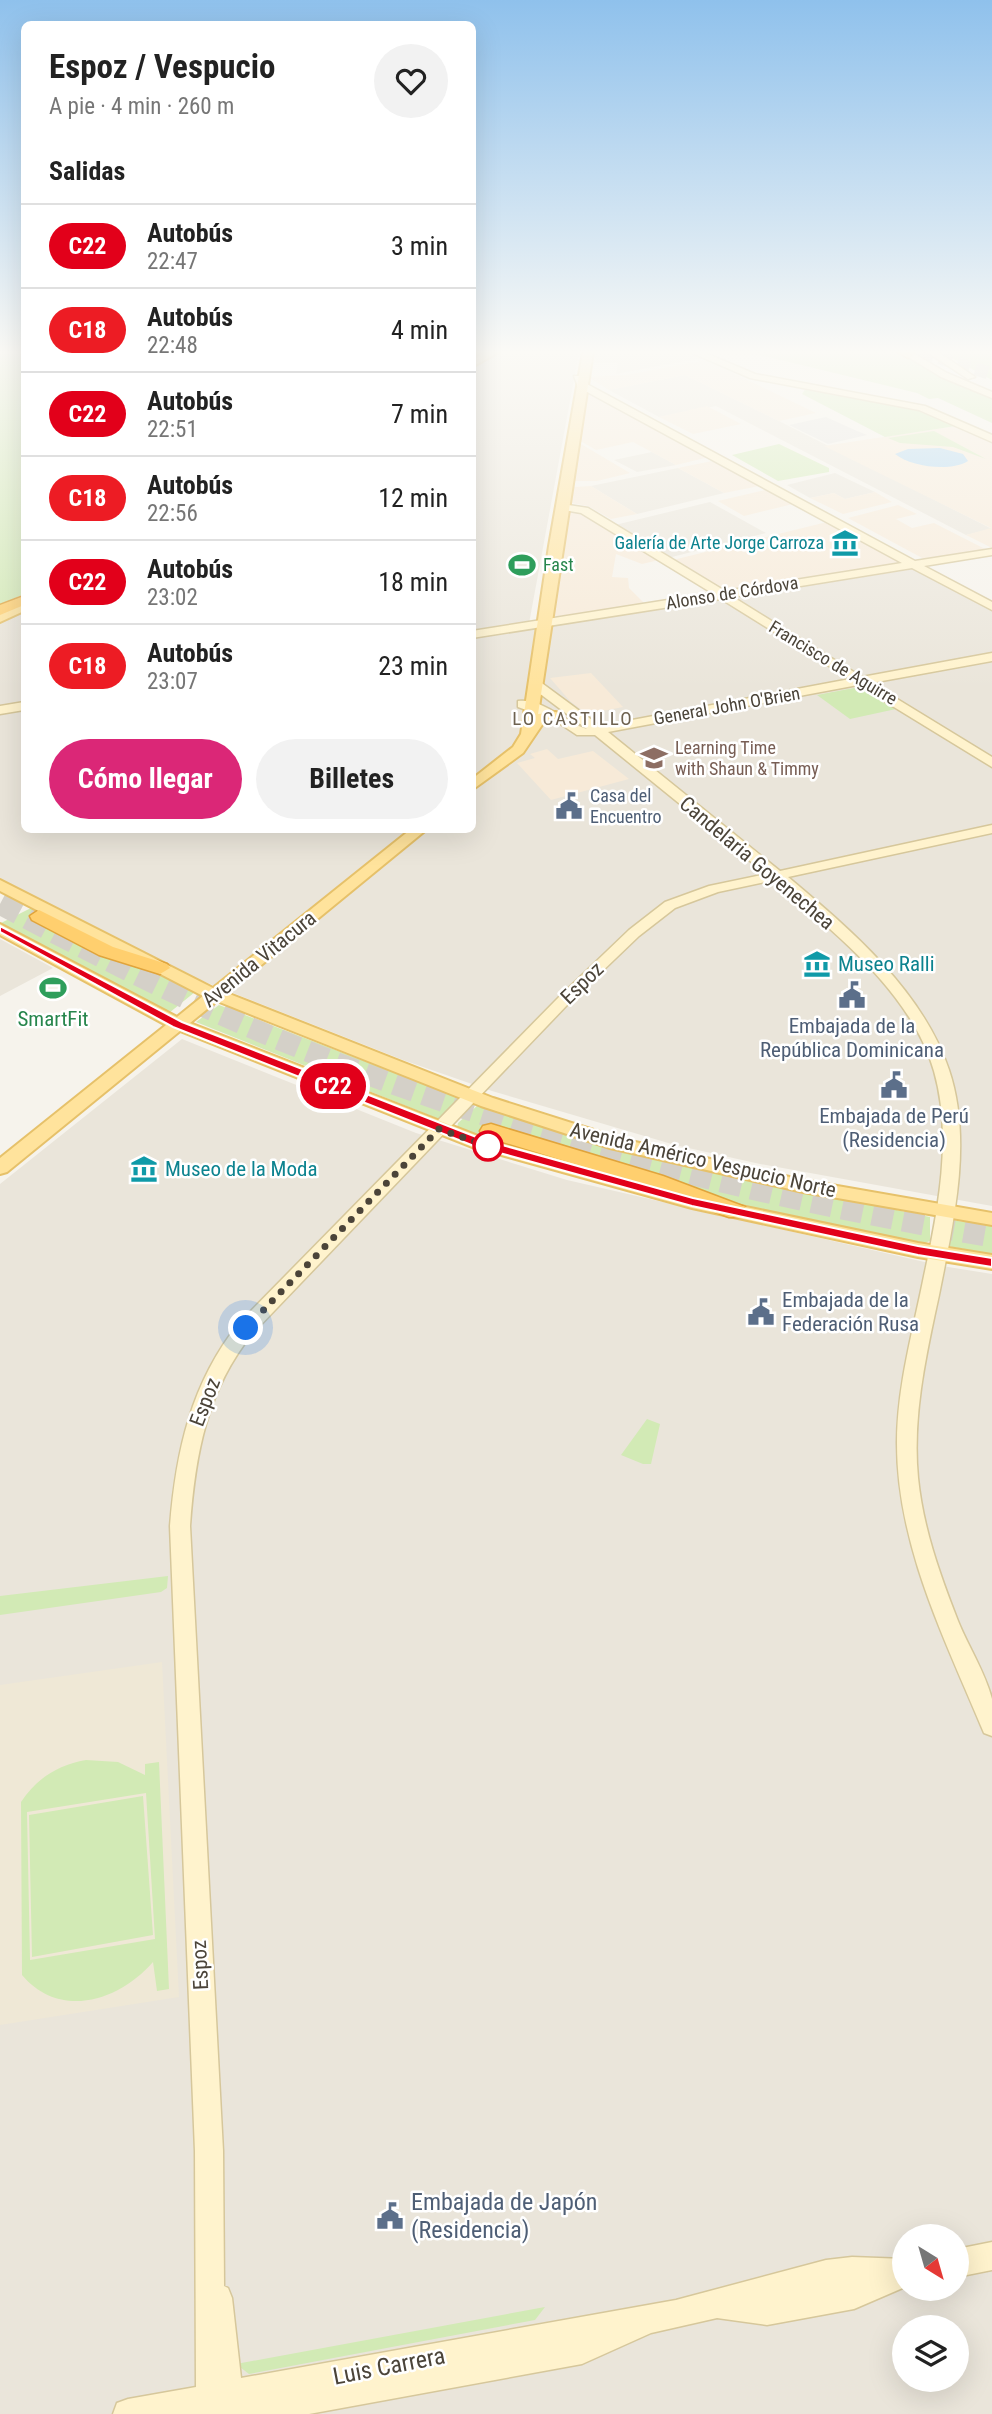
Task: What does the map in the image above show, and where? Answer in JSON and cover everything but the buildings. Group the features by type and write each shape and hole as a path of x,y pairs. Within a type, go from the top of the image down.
{"highway":[{"path":"0,611 21,601"},
{"path":"39,916 106,951 160,968"},
{"path":"491,1131 655,1181 737,1212"}],"main road":[{"path":"528,734 527,707 566,465"},
{"path":"0,618 21,608"},
{"path":"476,773 514,740 535,684 539,624"},
{"path":"476,783 517,750 540,718 556,716"},
{"name":"Avenida Vitacura","path":"210,993 402,833"},
{"name":"Avenida Vitacura","path":"0,1155 334,899 415,833"},
{"path":"334,899 335,893 350,880 348,876"},
{"name":"Avenida Américo Vespucio Norte","path":"0,885 210,993 471,1096 617,1144 803,1186 992,1219"},
{"name":"Avenida Américo Vespucio Norte","path":"0,929 173,1022 439,1129 559,1167 737,1212 937,1254 992,1262"},
{"name":"Avenida Vitacura","path":"0,1168 173,1022"}],"street":[{"path":"736,465 992,607"},
{"name":"Francisco de Aguirre","path":"560,501 589,512 992,763"},
{"name":"Alonso de Córdova","path":"476,634 992,552"},
{"path":"919,564 992,598"},
{"name":"General John O'Brien","path":"589,732 992,657"},
{"name":"Candelaria Goyenechea","path":"535,684 589,732 840,932 912,1007 925,1028 942,1070 952,1120 944,1212 908,1414 907,1476 912,1504 938,1593 992,1726"},
{"path":"0,710 21,706"},
{"name":"Candelaria Goyenechea","path":"527,707 556,716 589,732"},
{"name":"Espoz","path":"224,2408 211,2242 180,1551 181,1502 188,1456 203,1401 238,1338 564,1000 657,913 701,892 992,829"},
{"path":"970,2260 992,2256"},
{"name":"Luis Carrera","path":"128,2414 224,2408 562,2332 651,2319 718,2304 767,2311 854,2295 892,2277"}],"shaded area":[{"path":"476,465 558,465 528,629 915,569 992,610 992,1206 760,1164 675,1145 492,1091 403,1060 200,980 0,880 0,618 21,608 21,833 476,833"},
{"path":"573,465 616,465 630,473 597,481 570,481"},
{"path":"623,465 676,465 637,472"},
{"path":"719,465 759,486 724,493 678,468"},
{"path":"830,465 865,465 992,529 966,535"},
{"path":"862,465 992,465 992,548 966,535 991,528"},
{"path":"678,468 724,493 637,514 591,486"},
{"path":"835,473 875,492 845,499 834,493 810,498 787,485"},
{"path":"591,486 637,514 611,519 588,506 571,503 574,487"},
{"path":"769,489 810,510 793,504 744,516 718,501"},
{"path":"875,492 892,502 843,514 810,498 834,493 845,499"},
{"path":"710,502 766,533 668,558 615,525"},
{"path":"898,505 917,514 896,519 912,528 934,523 987,550 924,559 848,518"},
{"path":"576,509 659,560 642,564 616,554 612,577 628,578 629,588 645,604 551,617 567,511"},
{"path":"827,522 904,563 726,591 673,560"},
{"path":"591,673 623,707 587,714 570,701 550,678"},
{"path":"547,749 558,759 593,751 629,779 551,800 517,763 535,758 530,754"},
{"path":"0,939 53,968 0,996"},
{"path":"182,1039 416,1133 567,1180 942,1266 992,1274 992,2414 0,2414 0,1184"},
{"path":"162,1662 179,1997 0,2025 0,1685"}],"green space":[{"path":"0,465 21,465 21,595 0,605"},
{"path":"749,465 822,465 829,468 829,472 778,481"},
{"path":"859,687 896,709 850,719 817,695"},
{"path":"33,907 136,964 195,992 169,1013 1,923"},
{"path":"219,1005 460,1098 439,1119 196,1022"},
{"path":"478,1105 670,1163 930,1217 930,1241 922,1244 724,1203 641,1169 495,1126 625,1174 525,1152 457,1128 458,1123"},
{"path":"951,1220 992,1226 992,1254 947,1246"},
{"path":"647,1419 660,1424 651,1464 643,1464 621,1455"},
{"path":"168,1576 167,1588 161,1592 0,1615 0,1596"},
{"path":"76,1762 118,1762 145,1775 145,1764 159,1762 169,1989 157,1991 153,1962 124,1987 89,2000 71,2001 54,1997 37,1989 22,1975 21,1802 41,1779","holes":["146,1793 155,1939 30,1960 27,1812"]},
{"path":"143,1796 153,1935 32,1957 29,1815"},
{"path":"545,2307 535,2320 249,2374 236,2364"}],"water":[{"path":"920,465 958,465 942,467"}],"tunnel":[{"path":"0,904 141,977 248,1027 371,1076 458,1106 545,1134 722,1182 901,1221 992,1237"}],"bus line":[{"name":"C22","path":"0,929 177,1024 479,1143 692,1202 937,1254 992,1262"}],"place":[{"name":"Galería de Arte Jorge Carroza","path":"845,543"},
{"name":"Fast","path":"522,565"},
{"name":"Learning Time with Shaun & Timmy","path":"654,758"},
{"name":"Casa del Encuentro","path":"569,806"},
{"name":"Museo Ralli","path":"817,964"},
{"name":"SmartFit","path":"53,988"},
{"name":"Embajada de la República Dominicana","path":"852,995"},
{"name":"Embajada de Perú (Residencia)","path":"894,1085"},
{"name":"Museo de la Moda","path":"144,1169"},
{"name":"Embajada de la Federación Rusa","path":"761,1312"},
{"name":"Embajada de Japón (Residencia)","path":"390,2216"}],"district":[{"name":"LO CASTILLO","path":"573,718"}],"route":[{"path":"246,1328 439,1129 496,1149 488,1146"}]}
